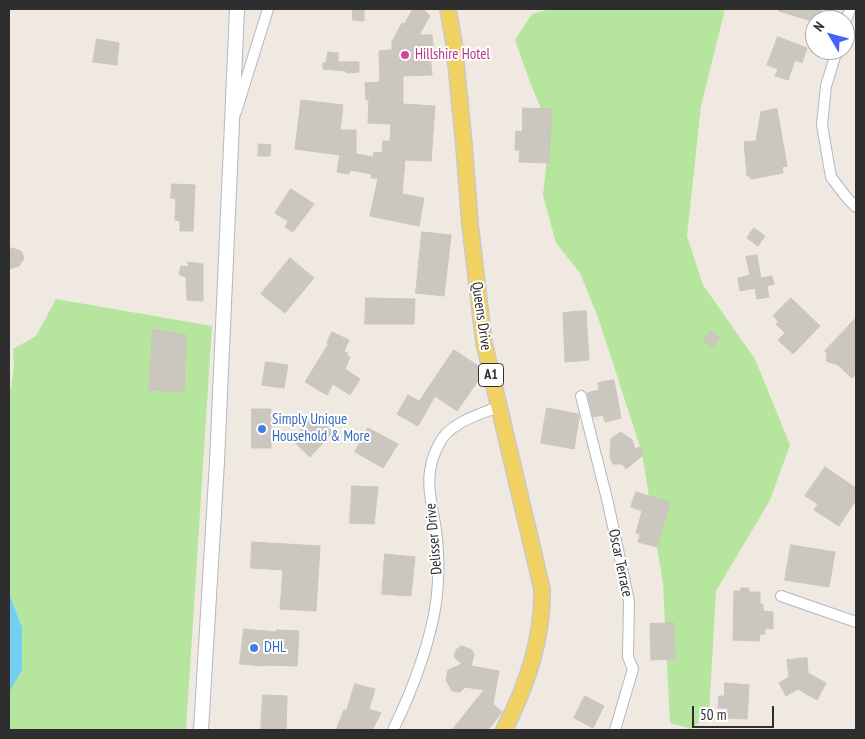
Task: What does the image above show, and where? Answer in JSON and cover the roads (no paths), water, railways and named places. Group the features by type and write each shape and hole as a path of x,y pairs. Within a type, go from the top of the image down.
{"main road":[{"path":"202,730 217,462 237,9"},
{"name":"Queens Drive","path":"448,9 455,53 478,302 486,354 542,588 543,611 533,662 504,730"}],"street":[{"path":"231,130 268,9"},
{"path":"834,60 826,86 822,126 831,177 856,208"},
{"name":"Oscar Terrace","path":"581,396 608,503 629,602 628,657 633,669 615,730"},
{"name":"Delisser Drive","path":"393,730 405,707 416,677 426,647 435,607 438,581 438,552 431,497 431,464 439,443 446,434 458,424 498,406"},
{"path":"781,596 856,622"}],"water":[{"path":"9,593 22,627 22,670 9,693"}],"place":[{"name":"Hillshire Hotel","path":"405,55"},
{"name":"Simply Unique Household & More","path":"262,429"},
{"name":"DHL","path":"254,648"}]}
